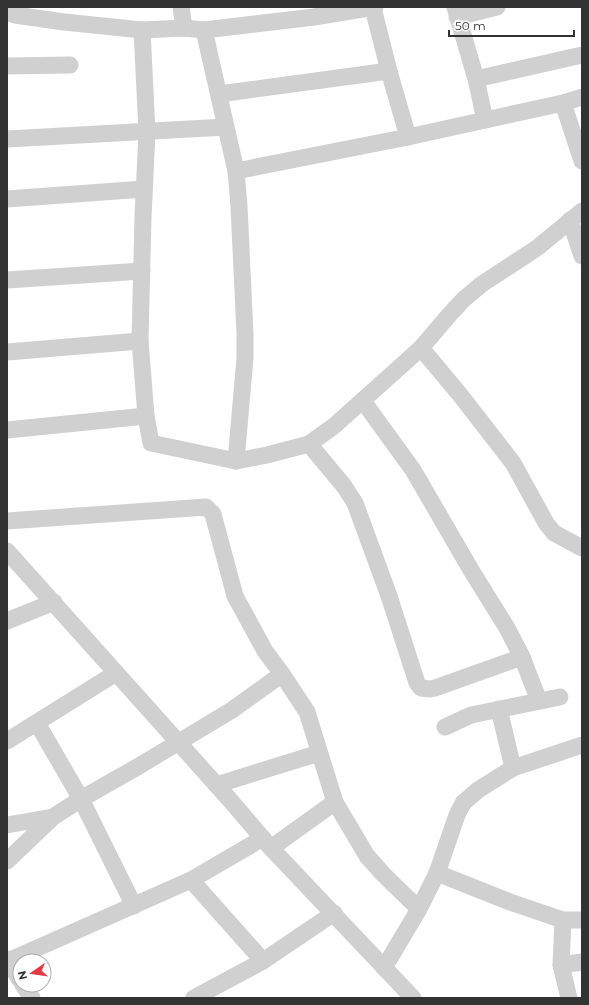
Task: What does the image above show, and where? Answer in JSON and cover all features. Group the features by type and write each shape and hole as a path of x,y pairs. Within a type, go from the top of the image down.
{"street":[{"path":"181,7 184,28"},
{"path":"7,12 15,15 64,22 142,30 184,28 204,30 266,15 374,7 389,71 408,138"},
{"path":"485,120 476,79 456,12 497,7"},
{"path":"142,30 147,132 140,341 146,416 151,443 236,461 309,444 334,426 421,348 450,314 476,289 537,248 576,216"},
{"path":"204,30 236,171 239,206 245,358 236,461"},
{"path":"476,79 582,55"},
{"path":"7,66 70,65"},
{"path":"219,94 389,71"},
{"path":"236,171 408,138 563,103 582,97"},
{"path":"563,103 582,161"},
{"path":"7,139 226,127"},
{"path":"7,199 144,189"},
{"path":"576,216 582,256"},
{"path":"7,280 142,271"},
{"path":"7,352 140,341"},
{"path":"421,348 462,396 513,463 546,523 554,533 582,548"},
{"path":"363,401 413,470 471,570 507,628 522,657 539,701"},
{"path":"7,430 146,416"},
{"path":"309,444 344,486 355,503 391,603 417,683 421,688 430,689 443,686 522,657"},
{"path":"7,521 209,508 213,514 235,596 265,651 307,712 335,802 367,856 419,909"},
{"path":"7,551 14,567 54,602 267,843 413,998"},
{"path":"7,621 54,602"},
{"path":"7,741 116,673"},
{"path":"7,861 53,817 232,710 282,674"},
{"path":"445,727 471,716 560,697"},
{"path":"499,709 513,768"},
{"path":"37,723 81,799 134,906"},
{"path":"384,968 419,909 437,873 457,815 463,803 478,790 513,768 582,745"},
{"path":"216,785 319,753"},
{"path":"7,960 191,880 267,843 335,802"},
{"path":"7,825 53,817"},
{"path":"437,873 510,902 563,920 582,920"},
{"path":"191,880 263,961"},
{"path":"194,998 263,961 334,913"},
{"path":"563,920 561,965 569,998"},
{"path":"561,965 582,962"}]}
